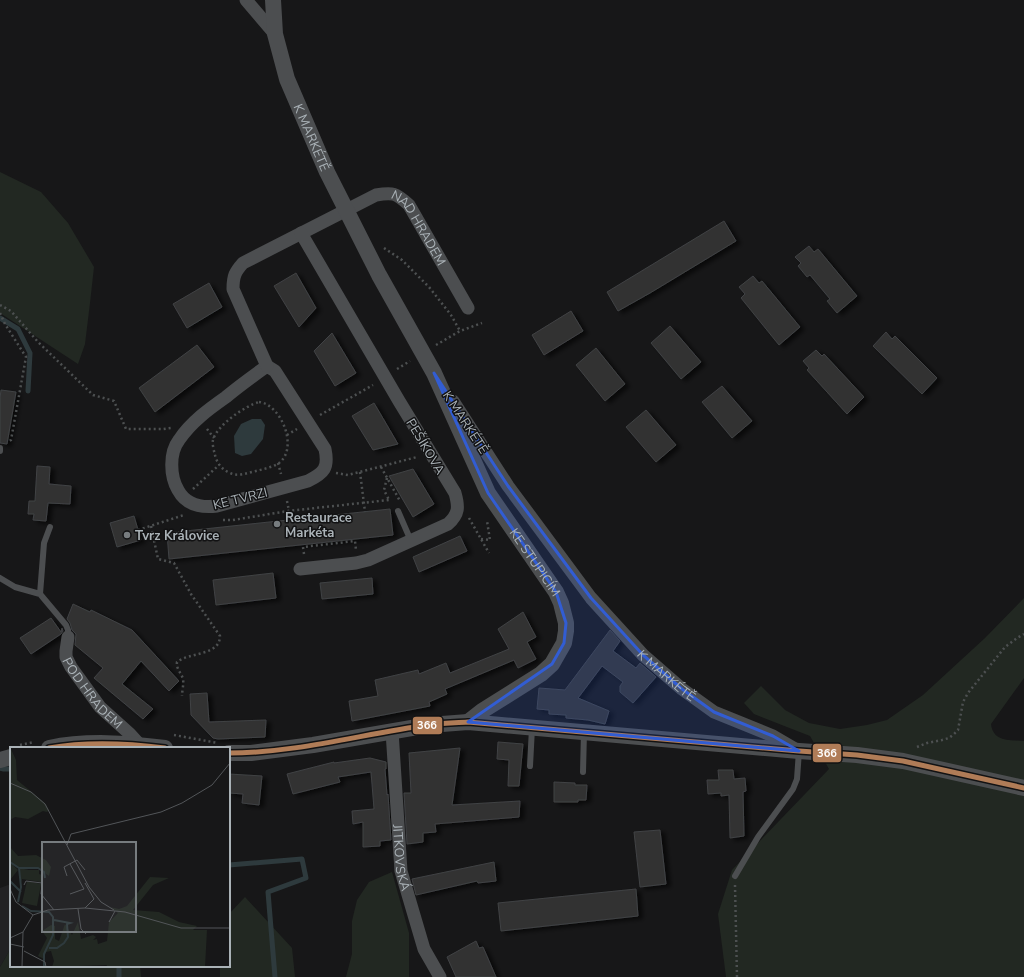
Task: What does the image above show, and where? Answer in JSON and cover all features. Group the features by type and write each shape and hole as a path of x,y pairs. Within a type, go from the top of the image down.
{"street":[{"name":"K MARKÉTĚ","path":"246,0 275,34 287,79 327,172 379,275 434,373 508,486 591,598 643,654 682,689 714,712 774,736 799,752"},
{"path":"274,0 275,34"},
{"name":"NAD HRADEM","path":"346,210 376,195 388,193 399,196 409,205 468,308"},
{"path":"324,470 326,464 325,450 275,371 267,366 233,289 233,280 236,271 243,263 346,210"},
{"name":"PEŠÍKOVA","path":"301,233 455,493 457,502 457,510 454,518 448,524 368,560 356,563 303,569"},
{"path":"184,498 178,490 173,469 172,458 178,440 204,413 267,366"},
{"name":"KE STUPICÍM","path":"434,373 488,493 556,592 561,603 566,623 564,643 552,664 540,674 482,710 468,722"},
{"name":"KE TVRZI","path":"184,498 190,503 198,505 208,507 217,506 308,481 319,475 324,470"},
{"name":"POD HRADEM","path":"68,637 66,657 71,667 100,707 140,745"},
{"path":"230,753 251,753 429,725 468,722 799,752 857,755 903,761 1024,788"},
{"name":"JITKOVSKÁ","path":"392,731 401,871 424,948 440,977"},
{"path":"54,747 105,743 157,747"},
{"path":"0,760 10,757"}],"lane":[{"path":"398,511 411,541"},
{"path":"0,578 15,587 40,594 44,543 50,527"},
{"name":"POD HRADEM","path":"40,594 66,625 68,637"},
{"path":"530,766 532,728"},
{"path":"583,772 584,732"},
{"path":"735,876 758,837 793,789 797,779 799,752"}],"path":[{"path":"381,246 402,260 429,288 451,315 460,331"},
{"path":"0,305 12,311 38,342 93,395 114,401 126,429 163,429 192,424"},
{"path":"0,314 26,357 11,440 0,449"},
{"path":"435,345 460,331 482,323"},
{"path":"287,435 385,377"},
{"path":"264,402 270,405 280,419 287,435 288,443 284,457 280,463 241,475 234,475 219,465 214,453 213,441 216,434 225,422 242,409 253,403 264,402"},
{"path":"324,470 348,475 422,456"},
{"path":"184,498 219,465"},
{"path":"381,467 404,508 398,511 394,510 384,490 387,478"},
{"path":"360,472 365,512"},
{"path":"455,493 489,553"},
{"path":"220,520 233,520 288,511 389,500"},
{"path":"138,530 196,511 198,505"},
{"path":"481,539 490,540 487,520"},
{"path":"152,526 158,559 174,563 191,594 220,636 219,644 212,650 194,654 177,662 177,666 182,675 183,681 182,696"},
{"path":"303,569 303,548 355,541 356,555"},
{"path":"903,761 912,749 927,743 949,738 958,730 964,702 968,693 1005,647 1013,640 1024,634"},
{"path":"735,876 737,977"}],"highlighted area":[{"path":"434,373 508,486 591,598 643,655 682,689 714,712 773,736 799,751 468,722 552,664 564,643 566,623 556,592 488,493"}],"shaded area":[{"path":"0,172 41,192 68,223 94,267 85,344 78,364 0,313"},
{"path":"252,419 261,419 265,425 263,439 251,454 242,456 235,453 234,436 241,424"},
{"path":"1024,598 1024,678 991,724 992,730 999,737 1008,740 1024,741 1024,977 726,977 718,914 732,870 829,769 810,736 754,714 744,703 761,686 785,710 809,723 840,729 887,720 923,695 985,638"},
{"path":"392,872 409,933 409,977 346,977 352,954 352,921 357,900 369,882"},
{"path":"10,884 10,950 0,967 0,888"},
{"path":"245,897 292,948 295,977 220,977 220,967 230,967 230,913"},
{"path":"10,950 10,967 140,967 141,977 0,977 0,967"}],"building":[{"path":"724,221 736,241 618,311 607,292"},
{"path":"809,246 814,252 818,249 857,296 837,313 827,301 830,299 810,275 807,277 798,266 801,263 795,257"},
{"path":"296,273 316,308 299,327 274,286"},
{"path":"753,276 759,283 762,281 800,327 779,345 741,298 745,294 739,287"},
{"path":"209,283 222,307 187,328 173,304"},
{"path":"571,311 583,331 544,355 532,335"},
{"path":"670,326 701,362 681,379 651,343"},
{"path":"886,332 892,339 895,336 937,378 922,394 873,346"},
{"path":"332,333 356,373 335,386 314,351"},
{"path":"197,345 214,367 155,412 139,388"},
{"path":"596,348 625,384 605,401 576,365"},
{"path":"816,350 822,356 824,354 864,397 847,414 807,370 809,368 803,361"},
{"path":"722,386 752,421 732,438 702,402"},
{"path":"1,390 16,392 7,444 0,443"},
{"path":"374,403 398,444 373,450 352,416"},
{"path":"646,410 676,445 656,462 626,427"},
{"path":"37,466 50,467 49,484 71,486 70,504 48,503 46,521 33,520 34,514 28,514 29,501 35,501"},
{"path":"413,469 434,504 413,517 389,476"},
{"path":"390,509 393,535 169,559 167,533"},
{"name":"Tvrz Královice","path":"134,516 141,540 117,547 110,523"},
{"path":"460,536 467,551 419,572 413,557"},
{"path":"273,573 276,598 216,605 213,580"},
{"path":"372,578 373,594 322,599 320,583"},
{"path":"73,604 90,612 91,610 132,630 179,681 169,691 141,661 122,684 153,709 143,719 94,678 103,668 75,645 76,634 72,630 67,619"},
{"path":"523,612 536,637 527,642 536,659 518,668 514,660 445,689 447,694 429,702 430,706 352,721 349,701 378,696 375,680 418,670 419,674 446,663 450,673 509,649 498,629"},
{"path":"51,618 61,632 62,628 63,631 61,634 31,654 20,638"},
{"path":"610,630 620,641 613,651 636,668 640,663 656,677 633,703 620,692 620,686 623,682 602,666 578,698 609,711 605,724 588,720 566,718 566,715 549,714 549,710 537,709 539,688 565,690"},
{"path":"207,693 209,722 266,720 265,737 213,738 191,715 190,694"},
{"path":"498,742 523,744 519,786 508,786 509,760 497,759"},
{"path":"460,748 452,805 520,801 519,817 435,824 436,832 423,833 423,842 407,844 404,793 411,793 409,753"},
{"path":"370,758 386,762 385,769 391,840 380,841 380,846 363,847 363,822 353,824 352,811 374,809 371,772 338,777 340,782 293,794 287,774 334,762"},
{"path":"718,770 733,770 734,779 745,778 746,791 743,792 744,836 730,838 729,795 721,796 721,793 708,794 707,780 719,780"},
{"path":"230,774 262,776 259,805 242,803 243,794 230,793"},
{"path":"554,782 587,785 586,800 578,800 578,802 554,802"},
{"path":"660,830 666,884 640,887 634,832"},
{"path":"494,862 496,881 478,883 477,881 416,895 412,879"},
{"path":"636,889 638,916 501,931 498,903"},
{"path":"476,941 479,948 483,947 496,977 456,977 447,957"}],"waterway":[{"path":"0,318 18,329 30,353 28,391"},
{"path":"0,768 10,769"},
{"path":"230,865 302,859 306,878 268,892 275,977"},
{"path":"119,967 119,977"}],"transit line":[{"name":"366","path":"230,753 304,747 428,725 468,722 857,755 903,761 1024,788"},
{"name":"366","path":"56,747 78,744 136,745 155,747"}],"place":[{"name":"Restaurace Markéta","path":"277,524"},
{"name":"Tvrz Královice","path":"127,535"}]}
